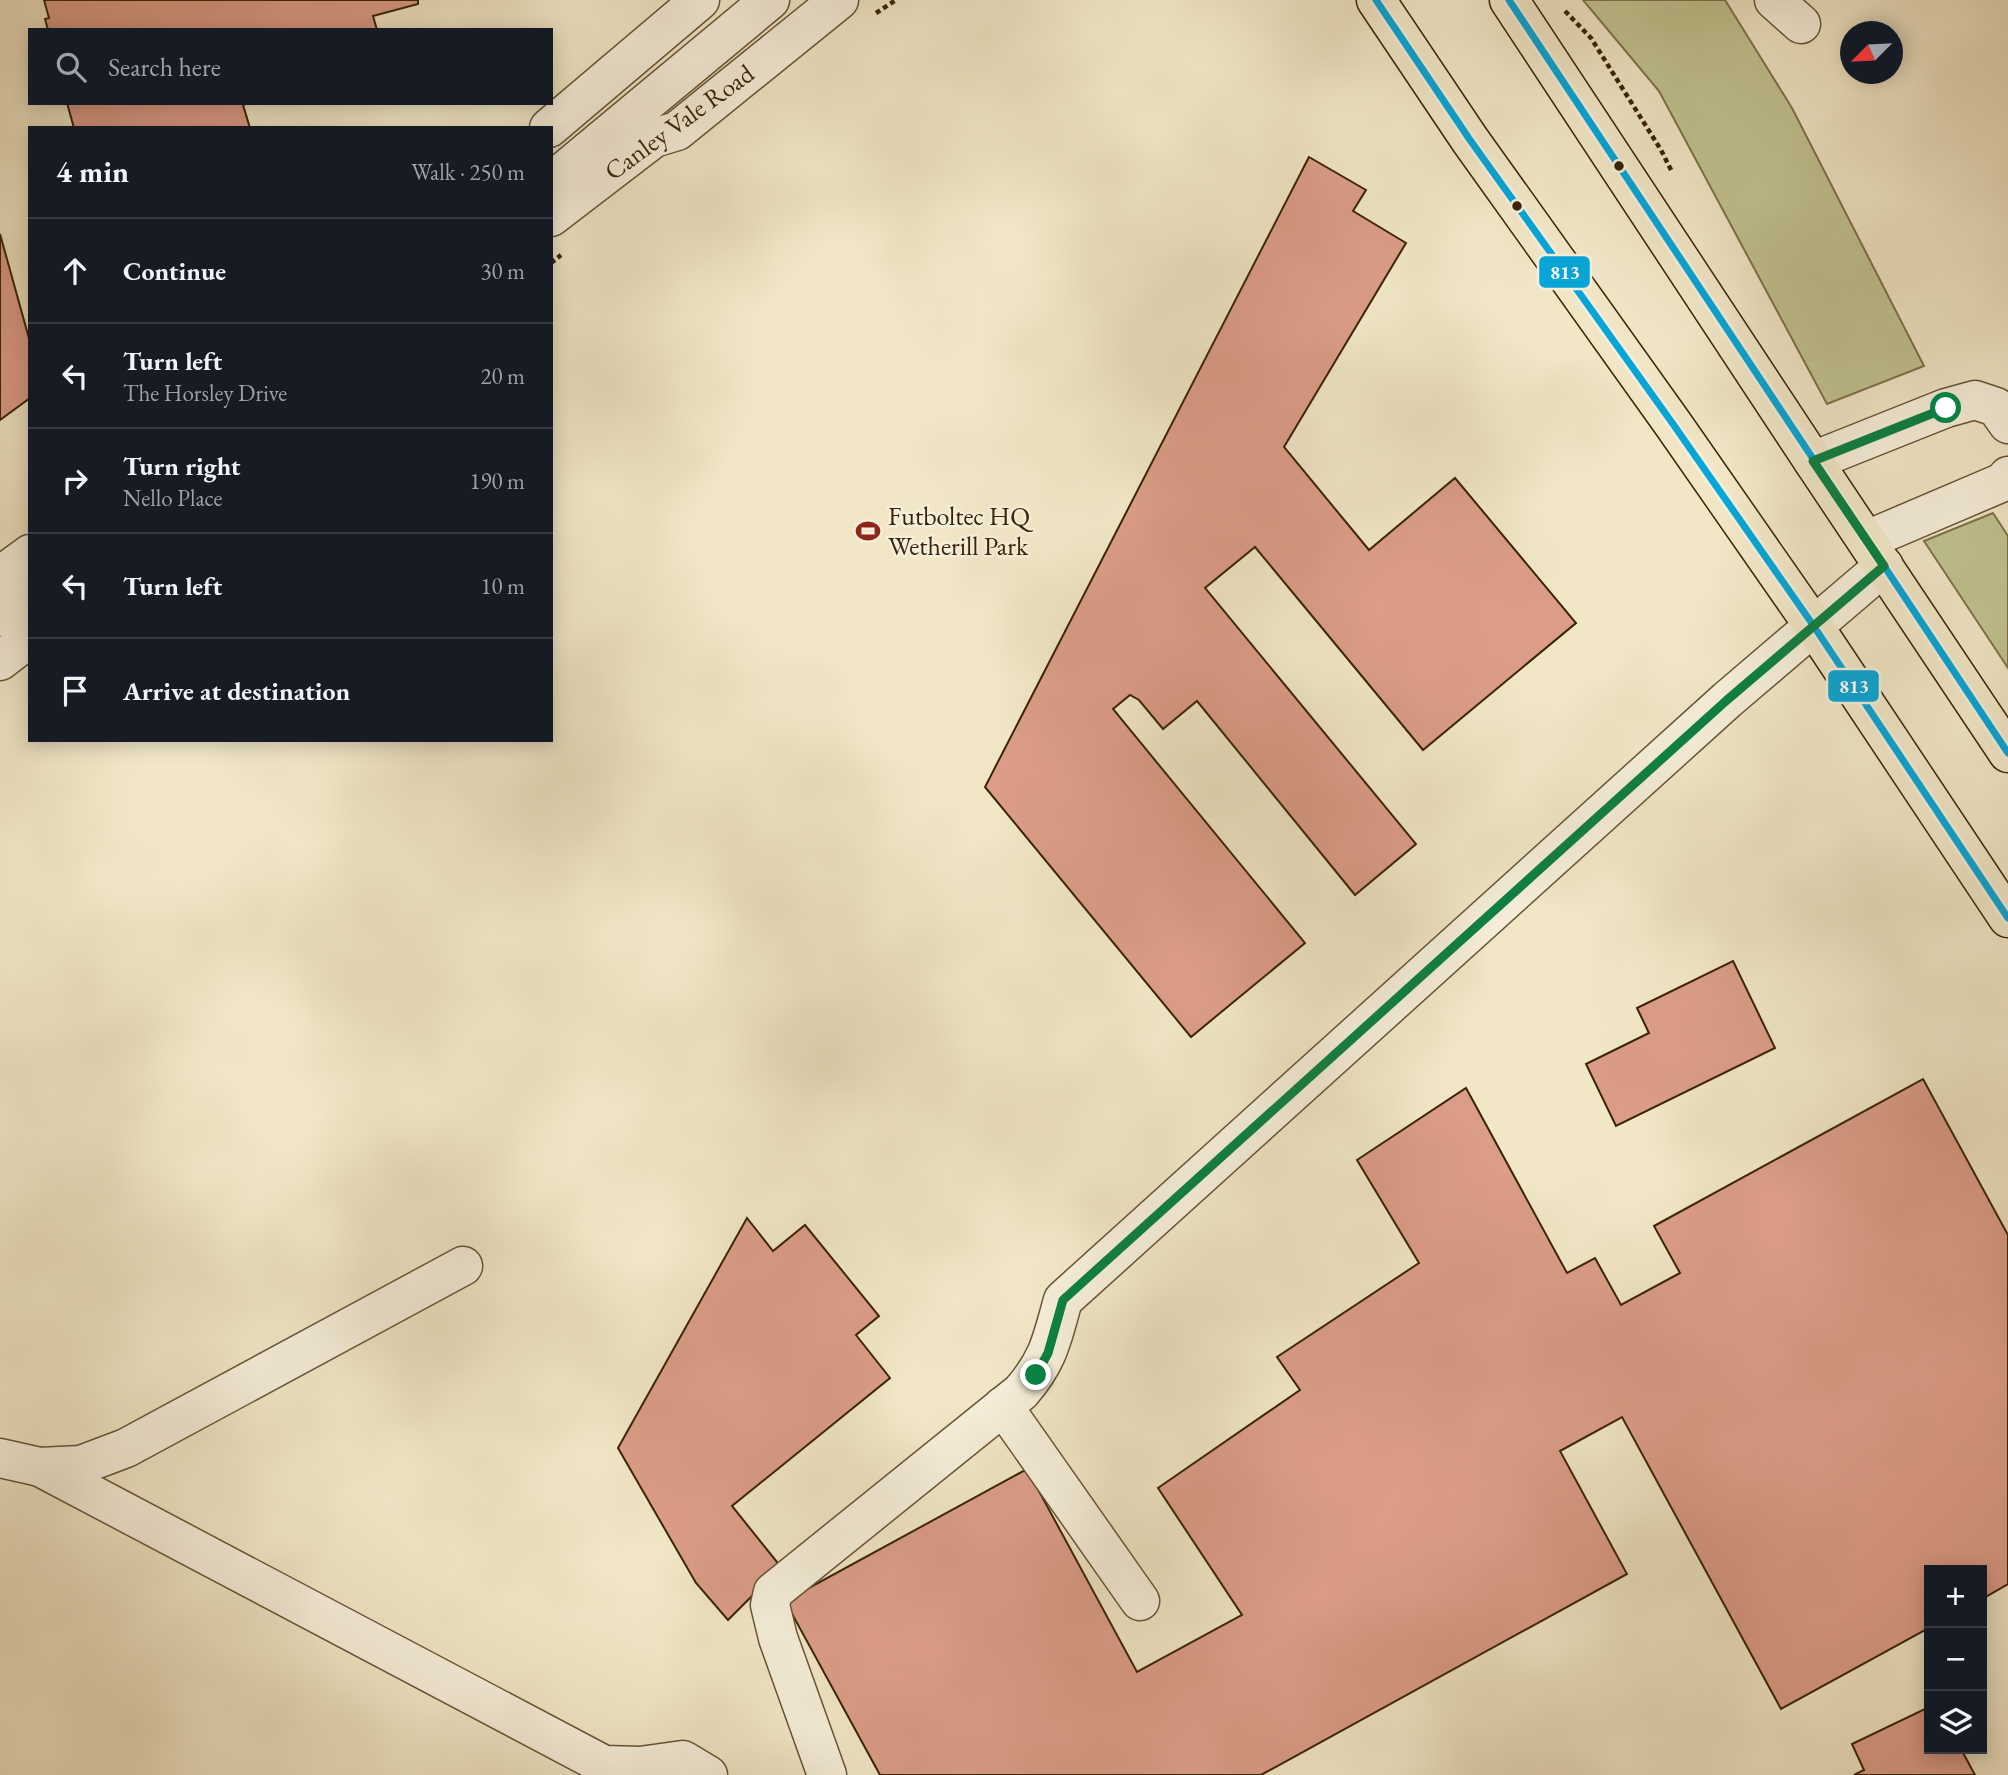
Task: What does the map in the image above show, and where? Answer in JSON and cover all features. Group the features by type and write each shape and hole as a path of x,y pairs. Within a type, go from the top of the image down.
{"main road":[{"path":"1376,0 1470,140 1813,625 2008,918"},
{"path":"1509,0 2008,752"}],"street":[{"path":"551,126 700,0"},
{"path":"553,181 649,122 689,66 744,0"},
{"path":"553,139 649,122 689,66 770,0"},
{"name":"Canley Vale Road","path":"553,215 649,122 677,131 839,0"},
{"path":"1813,461 1946,408 1975,400 1996,407 2008,424"},
{"path":"827,1775 778,1638 771,1605 773,1591 1021,1392 1036,1375 1048,1353 1063,1300 1813,625 1875,553 2003,482 2008,476"},
{"path":"0,576 28,555"},
{"path":"0,617 28,596"},
{"path":"0,662 28,640"},
{"path":"40,1467 81,1465 126,1448 463,1266"},
{"path":"1003,1406 1140,1601"},
{"path":"0,1458 40,1467 604,1765 639,1766 683,1760 708,1775"}],"green space":[{"path":"1583,0 1725,0 1792,108 1924,366 1827,404 1659,91"},
{"path":"1993,513 2008,536 2008,668 1924,541"}],"building":[{"path":"44,0 418,0 418,4 373,16 376,28 47,28 45,19 49,18"},
{"path":"68,105 243,105 249,126 73,126"},
{"path":"1309,157 1366,190 1353,211 1406,243 1284,447 1369,550 1455,478 1576,623 1423,750 1255,547 1205,588 1416,844 1355,895 1197,701 1163,729 1139,700 1130,695 1113,709 1305,943 1191,1037 985,787"},
{"path":"0,234 28,335 28,399 0,420"},
{"path":"1733,961 1775,1048 1616,1126 1586,1064 1649,1033 1637,1008"},
{"path":"1923,1079 2008,1235 2008,1584 1987,1596 1987,1565 1924,1565 1924,1631 1781,1709 1622,1417 1560,1451 1627,1574 1261,1775 880,1775 785,1601 1027,1469 1137,1672 1242,1615 1158,1488 1300,1390 1277,1357 1419,1263 1357,1160 1466,1088 1567,1273 1595,1258 1621,1305 1680,1273 1654,1226"},
{"path":"747,1218 773,1251 805,1225 879,1316 856,1335 890,1378 732,1506 781,1567 728,1620 696,1583 618,1448"},
{"path":"1924,1709 1924,1754 1964,1754 1975,1775 1854,1775 1864,1770 1852,1744"}],"transit line":[{"name":"813","path":"1376,0 1470,140 1813,625 2008,918"},
{"name":"813","path":"1509,0 2008,753"}],"place":[{"name":"Futboltec HQ Wetherill Park","path":"868,531"}],"route":[{"path":"1036,1375 1048,1353 1063,1300 1727,700 1884,566 1813,461 1946,408"}]}
